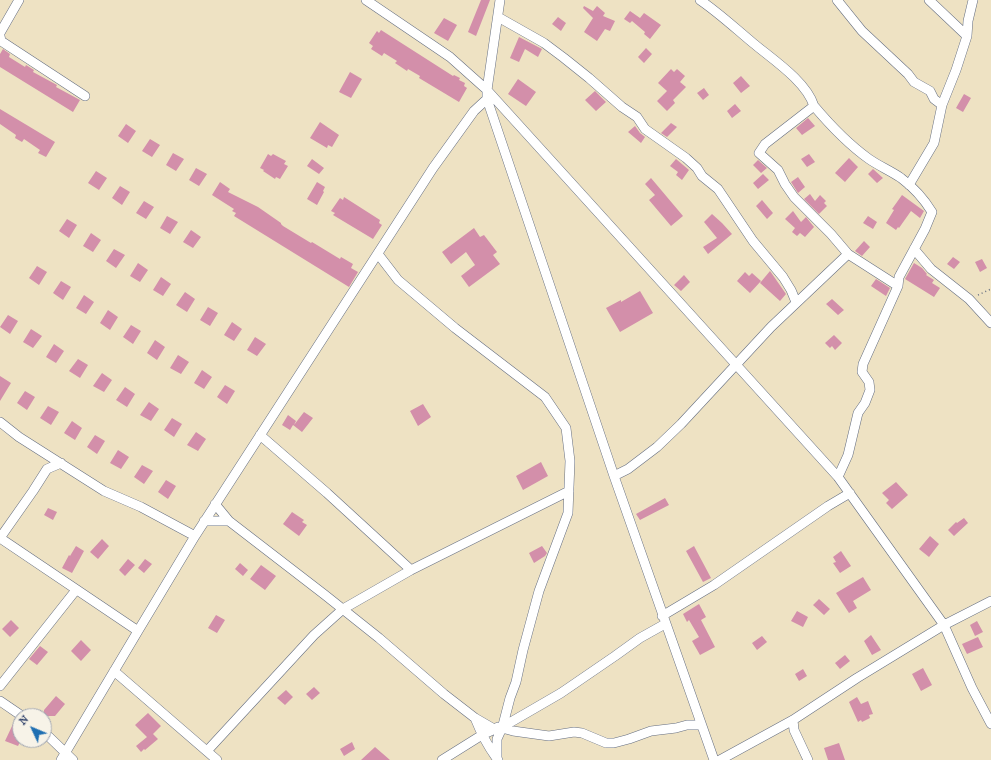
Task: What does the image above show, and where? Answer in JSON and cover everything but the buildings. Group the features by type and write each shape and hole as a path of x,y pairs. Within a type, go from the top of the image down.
{"street":[{"path":"0,33 20,0"},
{"path":"366,0 450,57 737,364 838,477 944,625 972,688 991,724"},
{"path":"500,0 487,95 614,476 714,760"},
{"path":"700,0 789,73 804,89 812,100 814,106 840,134 860,153 900,177 926,202 932,212 900,277 898,286 863,364 862,372 864,377 869,382 870,390 865,403 858,413 848,455 838,477"},
{"path":"837,0 862,31 908,74 914,82 930,91 934,99 942,105"},
{"path":"929,0 967,36"},
{"path":"909,185 934,144 942,105 956,70 967,36 968,21 973,0"},
{"path":"498,17 544,43 564,58 622,107 637,117 646,129 686,158 697,168 702,176 718,189 753,240 783,277 796,302"},
{"path":"0,36 1,41 85,96"},
{"path":"64,756 204,521 437,162 487,95"},
{"path":"814,106 765,144 760,153 778,170 794,197 831,234 848,254 898,286"},
{"path":"914,250 931,269 969,299 991,323"},
{"path":"378,254 398,280 455,328 545,397 566,428 570,461 568,513 539,591 506,715 498,727 498,759"},
{"path":"614,476 628,469 657,447 681,424 766,332 848,254"},
{"path":"0,422 19,437 104,491 141,507 195,536"},
{"path":"260,435 327,493 411,570"},
{"path":"41,450 47,468"},
{"path":"61,463 47,468 34,491 0,538 138,631"},
{"path":"207,751 314,635 343,609 411,570 569,491"},
{"path":"442,760 482,735 511,722 561,693 828,506 850,493"},
{"path":"215,504 229,522 343,609 444,694 475,718 513,731 549,736 574,732 606,743 614,743 629,739 650,731 676,728 687,725 701,725"},
{"path":"204,521 229,522"},
{"path":"0,686 76,590"},
{"path":"720,760 793,720 857,678 944,625 991,601"},
{"path":"114,671 218,760"},
{"path":"0,701 12,709"},
{"path":"475,718 492,753 498,759"},
{"path":"793,720 794,730 808,760"},
{"path":"783,725 794,730"},
{"path":"52,742 64,756 73,760"}],"path":[{"path":"969,299 991,289"}]}
